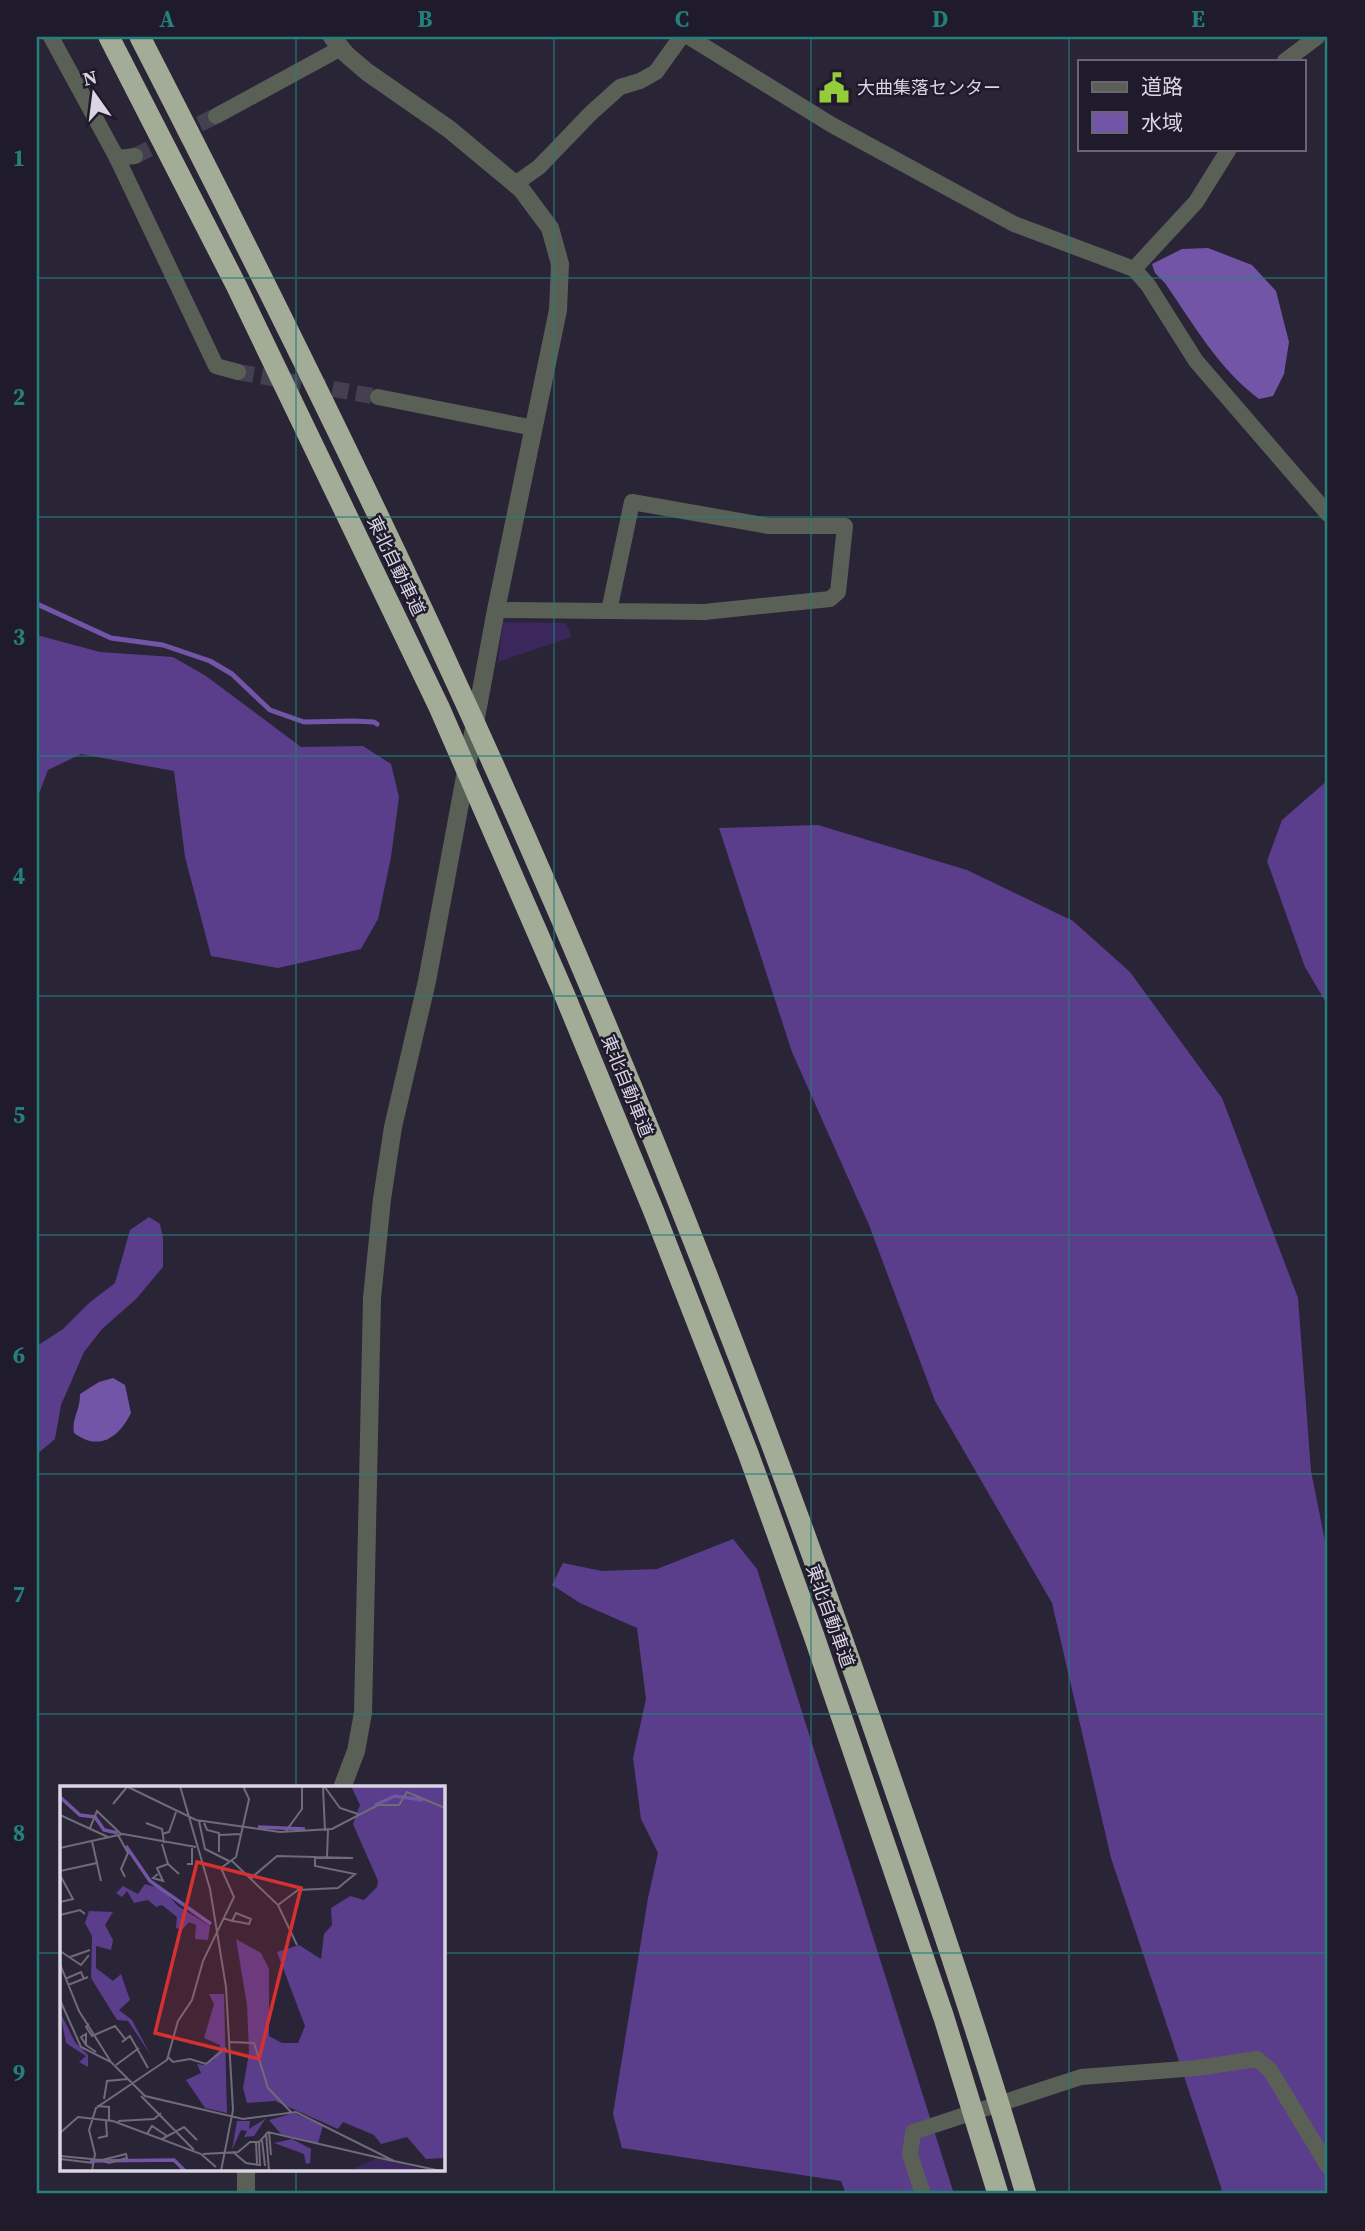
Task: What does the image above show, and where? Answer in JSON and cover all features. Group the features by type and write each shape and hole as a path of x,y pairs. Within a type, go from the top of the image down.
{"highway":[{"name":"東北自動車道","path":"109,37 236,285 439,707 565,996 654,1212 748,1453 885,1843 944,2018 998,2194"},
{"name":"東北自動車道","path":"140,37 261,273 454,676 680,1203 772,1443 911,1834 1027,2194"}],"street":[{"path":"51,37 117,158 216,366 238,372"},
{"path":"515,184 539,167 620,87 656,72 681,37"},
{"path":"1286,60 1317,37"},
{"path":"698,39 832,125 1014,223 1134,269 1148,285 1196,361 1328,514"},
{"path":"216,116 337,42 367,72 449,129 521,189 550,228 560,264 558,310 496,610 427,981 393,1127 382,1199 372,1298 363,1713 356,1751 343,1786"},
{"path":"1134,269 1196,202 1228,150"},
{"path":"117,158 135,156"},
{"path":"378,397 534,428"},
{"path":"496,610 610,611 704,611 830,599 838,592 845,526 769,526 632,502 610,611"},
{"path":"923,2194 911,2155 913,2132 1081,2077 1197,2068 1257,2059 1270,2070 1328,2166"},
{"path":"246,2172 246,2194"}],"shaded area":[{"path":"503,622 566,623 572,637 498,662"},
{"path":"37,635 100,652 173,657 206,676 301,747 363,746 391,764 399,797 391,857 378,919 361,949 278,968 211,956 185,857 174,771 81,754 48,770 37,799"},
{"path":"1328,780 1328,1006 1305,967 1267,861 1282,820"},
{"path":"818,825 967,870 1073,921 1130,972 1222,1098 1298,1298 1311,1471 1328,1556 1328,2194 1222,2194 1111,1858 1052,1603 935,1401 869,1225 792,1052 719,828"},
{"path":"149,1217 160,1224 163,1267 136,1299 102,1329 84,1352 61,1405 55,1439 37,1454 37,1346 63,1329 89,1303 115,1283 130,1230"},
{"path":"733,1539 757,1569 954,2194 846,2194 841,2181 622,2148 613,2114 648,1898 658,1853 641,1819 633,1758 646,1699 637,1628 580,1603 552,1585 563,1563 602,1571 657,1569"}],"water":[{"path":"1208,248 1252,265 1276,291 1289,342 1284,374 1273,396 1259,399 1231,374 1155,273 1152,264 1182,249"},
{"path":"113,1378 125,1385 131,1413 120,1430 110,1438 97,1442 82,1438 74,1433 80,1394 99,1382"}],"waterway":[{"path":"37,604 111,638 163,645 210,661 232,674 270,710 304,722 353,721 377,724"}],"tunnel":[{"path":"135,156 216,116"},
{"path":"238,372 378,397"}],"place":[{"name":"大曲集落センター","path":"834,88"}]}
